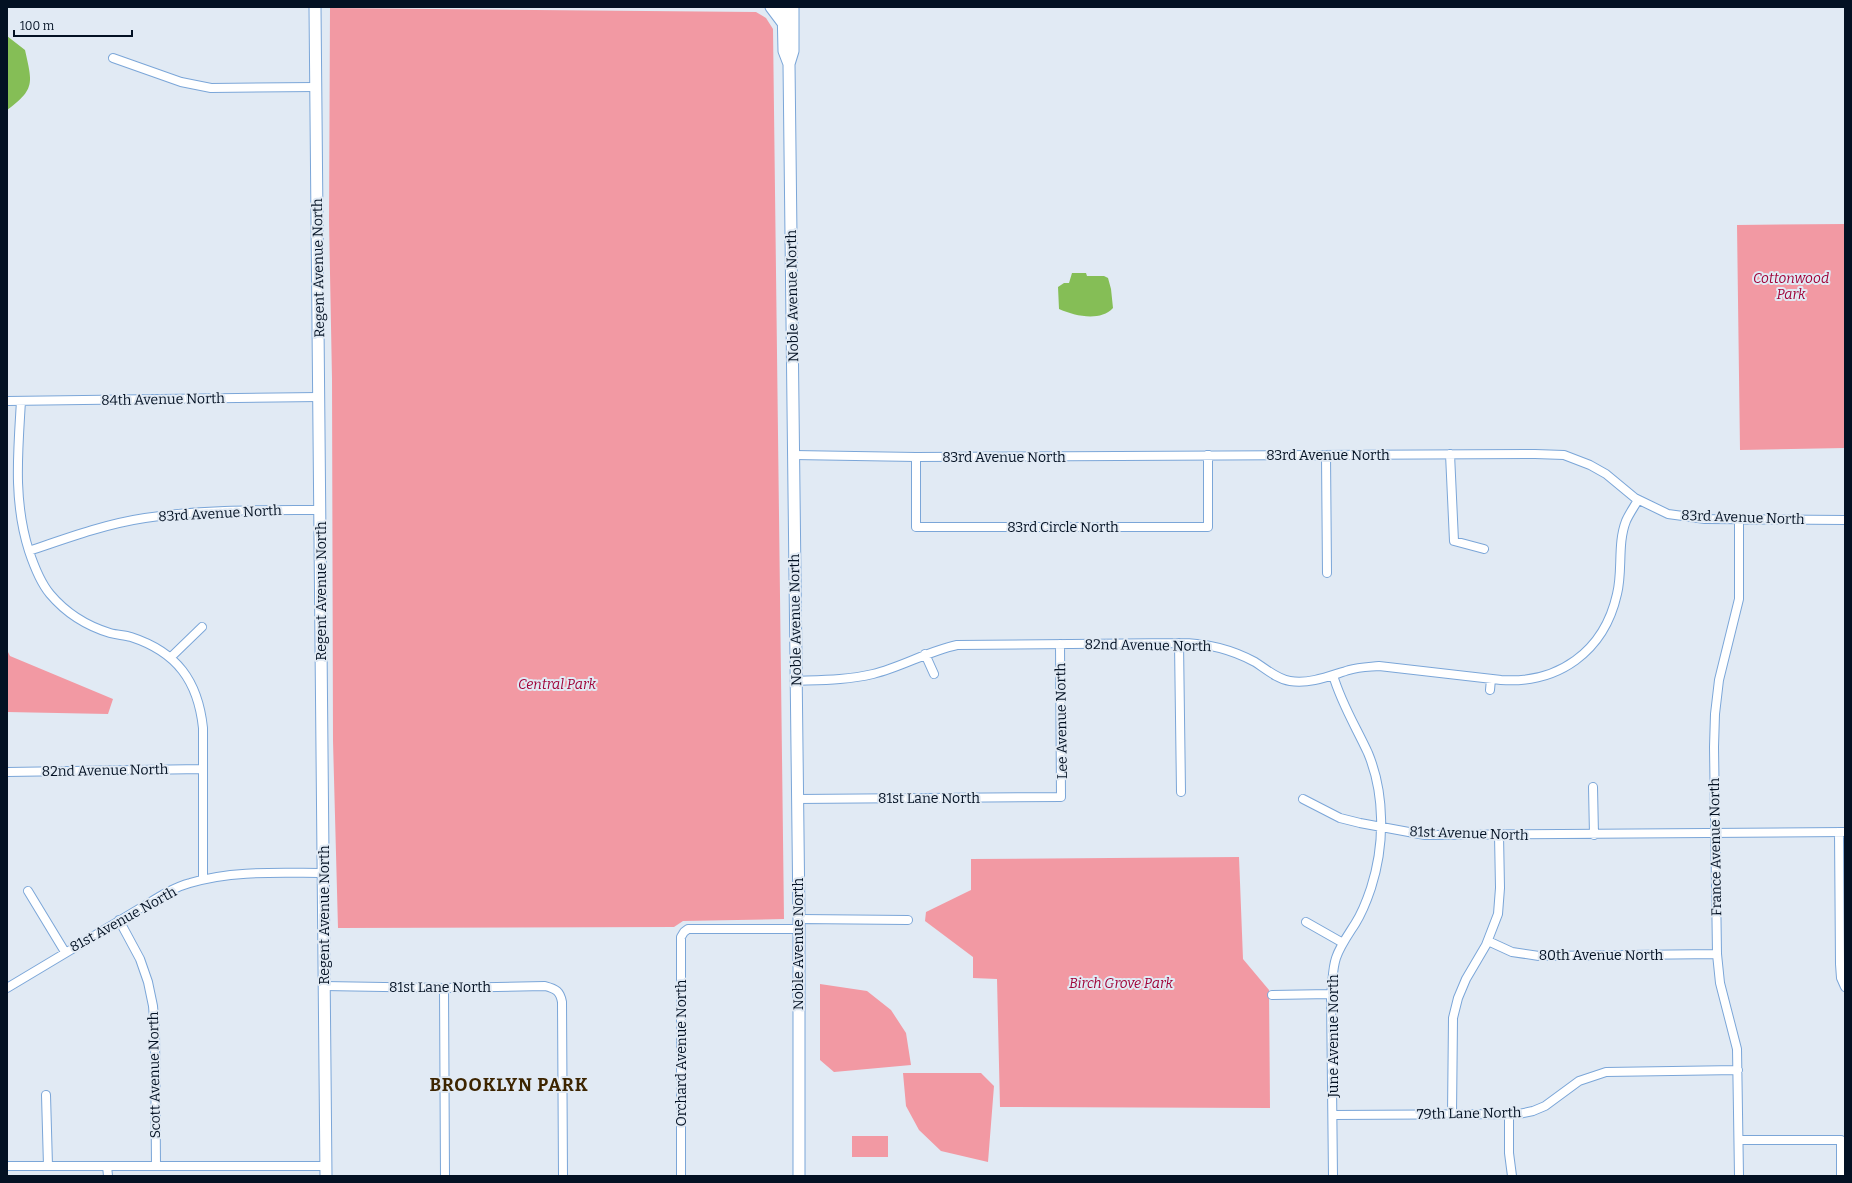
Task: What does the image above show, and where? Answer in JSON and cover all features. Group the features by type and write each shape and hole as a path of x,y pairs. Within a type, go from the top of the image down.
{"street":[{"name":"Regent Avenue North","path":"315,7 321,510 326,1171"},
{"path":"772,7 783,23"},
{"name":"Noble Avenue North","path":"783,7 784,51 789,64"},
{"name":"Noble Avenue North","path":"793,7 793,51 789,64 799,924 799,1176"},
{"path":"113,58 181,82 210,88 316,87"},
{"name":"84th Avenue North","path":"7,401 319,397"},
{"path":"21,401 16,486 21,523 39,577 49,593 67,611 95,628 146,642 171,657 188,676 196,693 201,710 203,728 203,879"},
{"path":"1450,454 1454,541 1484,548"},
{"name":"83rd Avenue North","path":"794,455 916,457 1450,454 1564,455 1590,465 1606,474 1638,500 1668,514 1705,520 1845,520"},
{"name":"83rd Circle North","path":"916,457 916,528 1208,527 1208,455"},
{"path":"1326,455 1327,573"},
{"name":"82nd Avenue North","path":"796,681 850,678 874,674 925,654 957,645 1179,643 1225,648 1240,654 1287,680 1301,682 1333,676 1364,667 1379,666 1518,682 1535,679 1552,674 1568,666 1594,643 1604,628 1617,595 1623,531 1630,513 1638,500"},
{"name":"83rd Avenue North","path":"29,550 108,525 180,513 321,510"},
{"name":"France Avenue North","path":"1739,519 1739,599 1720,680 1714,714 1714,834 1717,954 1720,983 1736,1049 1738,1070 1739,1176"},
{"path":"171,657 202,627"},
{"path":"1179,643 1181,792"},
{"name":"Lee Avenue North","path":"1060,644 1061,797"},
{"path":"925,654 934,674"},
{"name":"June Avenue North","path":"1333,676 1341,698 1368,755 1377,785 1381,827 1379,853 1372,883 1356,924 1343,944 1336,959 1331,994 1333,1176"},
{"path":"1490,690 1491,679"},
{"name":"82nd Avenue North","path":"7,772 203,769"},
{"path":"1593,787 1594,834"},
{"name":"81st Lane North","path":"797,799 1061,797"},
{"name":"81st Avenue North","path":"1303,799 1340,818 1381,827 1425,834 1714,834 1842,832"},
{"path":"1842,832 1840,964 1841,978 1845,987"},
{"path":"1452,1114 1453,1018 1458,998 1466,979 1488,942 1494,927 1499,901 1499,835"},
{"name":"81st Avenue North","path":"7,988 65,952 168,892 203,879 232,875 324,873"},
{"name":"81st Avenue North","path":"28,891 65,952"},
{"name":"Scott Avenue North","path":"119,920 140,959 148,982 153,1006 155,1031 156,1166"},
{"path":"799,924 908,920"},
{"path":"1306,922 1343,944"},
{"name":"Orchard Avenue North","path":"681,1176 680,937 684,932 695,929 799,924"},
{"name":"80th Avenue North","path":"1488,942 1512,952 1539,956 1717,954"},
{"name":"81st Lane North","path":"324,986 444,988 545,986 555,988 560,994 562,1002 563,1176"},
{"path":"444,988 445,1176"},
{"path":"1272,995 1331,994"},
{"name":"79th Lane North","path":"1333,1115 1509,1114 1533,1111 1545,1106 1580,1081 1606,1072 1738,1070"},
{"path":"46,1095 48,1166"},
{"path":"1509,1114 1509,1159 1512,1176"},
{"path":"1739,1140 1841,1140 1841,1176"},
{"path":"7,1166 156,1166 326,1171"},
{"path":"108,1166 108,1176"}],"green space":[{"name":"Central Park","path":"330,8 756,12 766,18 773,29 784,919 683,921 674,927 338,928 333,741 332,378 329,221"},
{"name":"Cottonwood Park","path":"1845,224 1845,448 1740,450 1737,225"},
{"path":"7,650 10,656 113,699 108,714 7,712"},
{"name":"Birch Grove Park","path":"1239,857 1243,959 1269,990 1270,1108 1000,1107 997,979 973,978 973,957 925,921 926,912 971,890 971,859"},
{"path":"820,984 867,991 891,1010 906,1033 911,1065 834,1072 820,1060"},
{"path":"903,1073 981,1073 994,1086 988,1162 941,1151 919,1130 906,1106"},
{"path":"852,1136 888,1136 888,1157 852,1157"}],"shaded area":[{"path":"7,36 25,50 30,84 23,96 7,110"},
{"path":"1072,273 1086,273 1087,276 1104,276 1108,278 1113,308 1101,315 1094,316 1072,314 1059,309 1058,287 1064,283 1069,283"}],"district":[{"name":"BROOKLYN PARK","path":"509,1085"}]}
